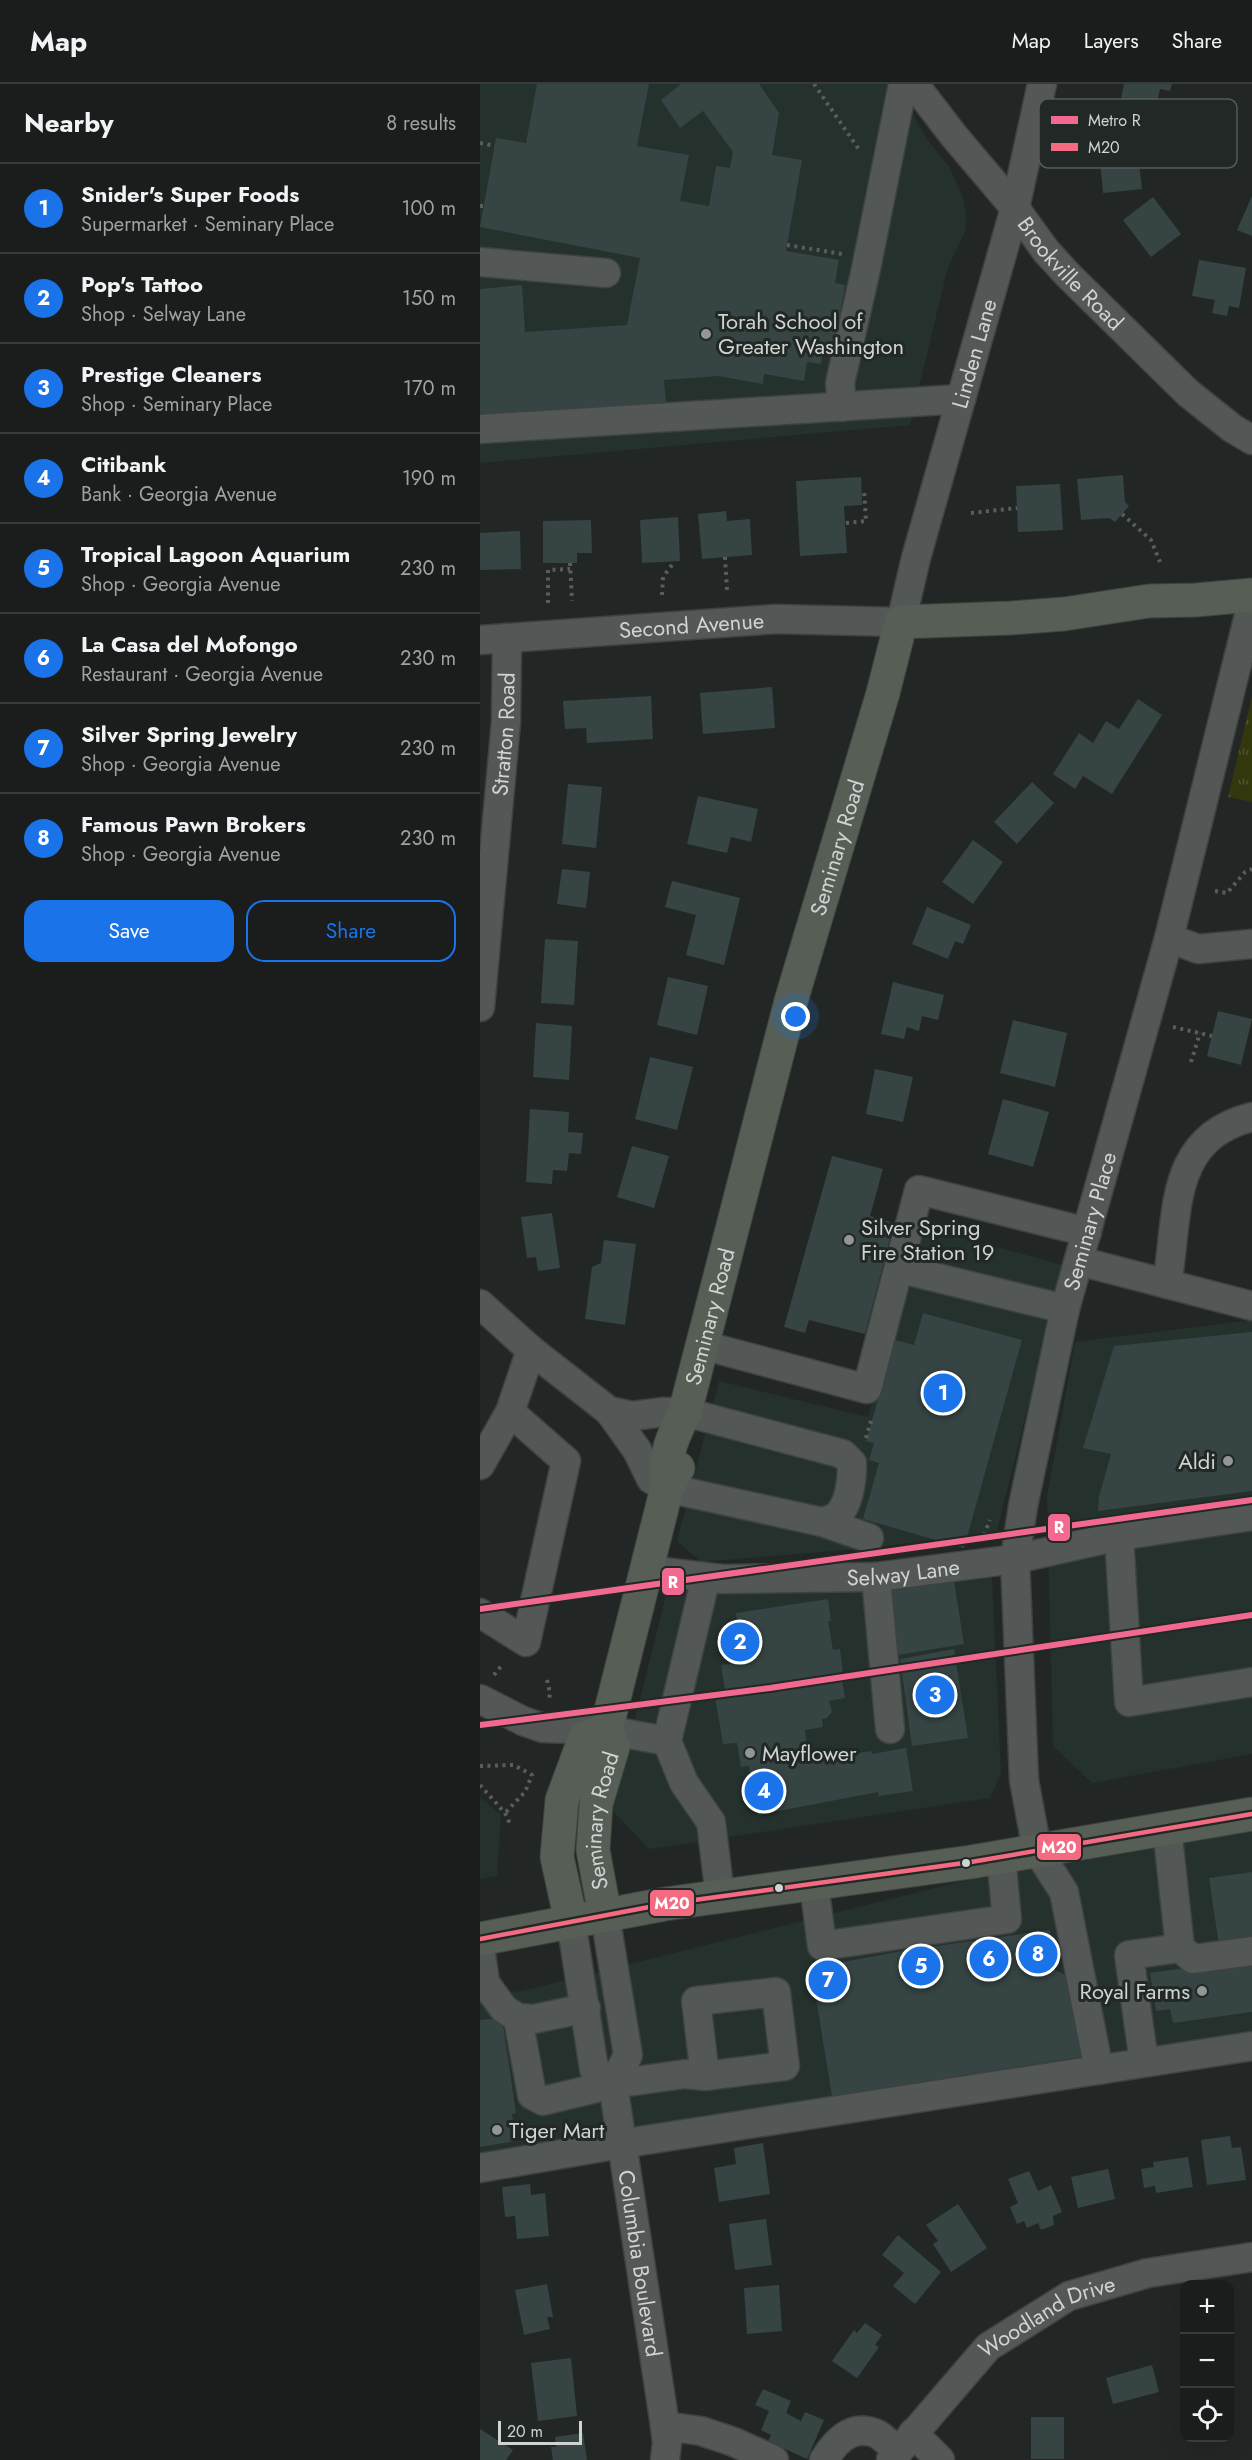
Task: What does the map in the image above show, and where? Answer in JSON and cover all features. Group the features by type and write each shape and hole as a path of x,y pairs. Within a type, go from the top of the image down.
{"main road":[{"path":"901,622 1064,614 1149,601 1252,595"},
{"name":"Seminary Road","path":"604,1914 593,1850 596,1804 614,1747 606,1730 667,1488 690,1447 685,1412 791,1001 883,693 901,622"},
{"name":"Seminary Road","path":"572,1921 557,1857 562,1800 585,1738 606,1730"},
{"path":"480,1939 604,1914 1001,1857 1252,1814"}],"street":[{"path":"842,407 840,383 866,269 903,84"},
{"name":"Brookville Road","path":"914,84 954,136 1015,208 1046,251 1172,378 1223,422 1252,440"},
{"name":"Linden Lane","path":"901,622 916,558 1015,208 1042,84"},
{"path":"480,262 606,273"},
{"path":"480,429 961,399"},
{"name":"Seminary Place","path":"1038,1850 1024,1780 1015,1559 1023,1506 1065,1309 1169,938 1252,603"},
{"name":"Second Avenue","path":"494,639 776,620 901,622"},
{"name":"Stratton Road","path":"480,1007 506,722 494,639"},
{"path":"1169,938 1198,949 1252,944"},
{"path":"1167,1284 1177,1199 1188,1164 1201,1144 1217,1131 1236,1121 1252,1117"},
{"path":"702,1345 867,1389 919,1190 1087,1232"},
{"path":"1079,1261 1252,1306"},
{"path":"909,1270 1065,1309"},
{"path":"480,1304 531,1350 609,1411 637,1450 651,1479 667,1488 822,1522 869,1538"},
{"path":"480,1465 510,1412 531,1350"},
{"path":"609,1411 632,1416 685,1412 843,1454 852,1463 852,1476 845,1505 838,1516 822,1522"},
{"path":"480,1613 526,1642 566,1461 510,1412"},
{"name":"Selway Lane","path":"646,1570 722,1580 876,1577 1015,1559 1119,1536 1252,1516"},
{"path":"1119,1536 1130,1702 1252,1682"},
{"path":"706,1577 667,1741 684,1783 711,1822 720,1896"},
{"path":"876,1577 890,1728"},
{"path":"480,1699 523,1721 543,1728 606,1730 667,1741"},
{"path":"1167,1828 1180,1948 1193,1959 1252,1951"},
{"path":"1038,1850 1064,1892 1099,2070"},
{"path":"814,1884 822,1946 1007,1919 1001,1857"},
{"path":"604,1914 628,2055 613,2084"},
{"path":"572,1921 594,2069 613,2084"},
{"path":"480,1947 485,1983 500,2010 532,2095 543,2101 613,2084 685,2074 705,2076"},
{"path":"1144,2062 1129,1955 1180,1948"},
{"path":"500,2010 534,2019 586,2008"},
{"path":"480,2168 620,2144 1252,2046"},
{"name":"Columbia Boulevard","path":"613,2084 620,2144 668,2447"},
{"name":"Woodland Drive","path":"901,2448 988,2348 1069,2296 1148,2273 1252,2257"},
{"path":"668,2447 701,2431 734,2442 774,2460"},
{"path":"824,2460 833,2446 846,2433 863,2432 875,2433 901,2448 940,2460"}],"path":[{"path":"814,84 864,158"},
{"path":"480,143 495,146"},
{"path":"787,245 853,256"},
{"path":"846,523 866,521 864,489"},
{"path":"971,513 1017,508"},
{"path":"1122,514 1151,540 1160,561"},
{"path":"725,557 727,590"},
{"path":"662,595 663,577 672,565 672,561"},
{"path":"548,603 548,570 570,566 572,601"},
{"path":"1215,891 1227,893 1245,872 1252,869"},
{"path":"1173,1027 1212,1035"},
{"path":"1191,1062 1200,1033"},
{"path":"547,1680 550,1693 548,1703"},
{"path":"480,1766 514,1765 532,1775 525,1792 505,1813"},
{"path":"480,1785 505,1813 510,1824"}],"shaded area":[{"name":"Torah School of Greater Washington","path":"480,84 894,84 926,137 950,168 963,198 966,216 965,232 948,267 910,425 480,463"},
{"path":"919,1226 1063,1265 997,1531 872,1548 701,1562 677,1541 719,1381 868,1417"},
{"path":"1252,1320 1252,1754 1092,1783 1053,1746 1047,1496 1075,1342"},
{"path":"992,1577 1001,1774 990,1798 649,1849 612,1810 667,1591"},
{"path":"480,1797 501,1815 497,1876 480,1879"},
{"path":"1252,1829 1252,2038 480,2159 480,1998 535,1988 1027,1865"}],"green space":[{"path":"1252,696 1252,802 1228,797"}],"building":[{"path":"537,84 649,84 637,146 689,155 680,201 709,206 716,166 730,168 733,152 703,111 680,128 661,100 681,84 759,84 779,113 772,155 802,160 786,251 839,260 835,283 845,285 834,350 823,349 821,364 807,362 804,381 764,374 763,384 718,376 664,380 666,404 480,417 480,289 522,285 525,332 627,325 640,258 480,227 496,138 526,143"},
{"path":"1124,84 1172,84 1170,91 1160,89 1158,99 1121,99"},
{"path":"1101,168 1140,168 1142,189 1103,193"},
{"path":"1252,196 1252,236 1237,230"},
{"path":"1153,197 1181,234 1151,257 1123,220"},
{"path":"1199,260 1246,268 1239,308 1229,306 1227,316 1212,313 1215,300 1192,296"},
{"path":"1123,475 1125,502 1129,506 1115,522 1109,518 1081,520 1077,479"},
{"path":"861,477 862,505 844,506 847,553 800,556 796,481"},
{"path":"1060,484 1063,530 1018,532 1016,486"},
{"path":"726,511 727,521 750,519 752,555 702,559 698,514"},
{"path":"678,517 680,561 642,563 640,520"},
{"path":"591,520 592,553 577,553 577,563 543,563 543,521"},
{"path":"520,531 521,569 480,570 480,533"},
{"path":"772,687 775,728 703,734 700,693"},
{"path":"651,696 653,739 587,743 586,728 565,729 563,701"},
{"path":"1138,699 1162,715 1112,794 1083,776 1075,789 1053,774 1079,733 1093,743 1106,721 1119,729"},
{"path":"1032,782 1054,803 1017,844 994,822"},
{"path":"568,784 602,787 596,848 562,844"},
{"path":"698,796 758,809 751,842 731,837 727,853 687,844"},
{"path":"973,840 1003,862 973,904 942,882"},
{"path":"562,869 590,872 586,908 557,904"},
{"path":"672,881 740,898 724,965 686,955 696,915 665,907"},
{"path":"927,907 971,925 963,944 955,941 948,959 912,944"},
{"path":"545,939 578,941 574,1005 541,1003"},
{"path":"668,977 708,986 697,1035 657,1025"},
{"path":"893,982 944,995 938,1020 922,1016 919,1031 907,1027 904,1039 881,1034"},
{"path":"1218,1011 1252,1019 1241,1065 1207,1056"},
{"path":"1013,1020 1067,1033 1055,1087 1000,1073"},
{"path":"536,1023 572,1026 569,1080 533,1077"},
{"path":"650,1057 693,1067 677,1130 635,1119"},
{"path":"875,1069 913,1077 903,1122 866,1114"},
{"path":"1003,1099 1049,1112 1033,1167 988,1154"},
{"path":"530,1109 569,1112 568,1132 583,1133 581,1154 569,1153 567,1171 553,1170 552,1184 526,1182"},
{"path":"632,1146 669,1156 654,1208 617,1197"},
{"name":"Silver Spring Fire Station 19","path":"832,1156 883,1169 870,1216 894,1223 865,1334 809,1320 805,1333 784,1327"},
{"path":"552,1213 560,1268 538,1271 536,1257 527,1258 521,1217"},
{"path":"604,1240 636,1244 625,1325 585,1319 592,1267 601,1263"},
{"path":"923,1313 1022,1340 964,1548 863,1519 879,1463 869,1460 874,1443 866,1441 895,1340 914,1345"},
{"path":"1252,1332 1252,1491 1098,1511 1099,1497 1111,1454 1083,1448 1114,1346"},
{"path":"954,1581 964,1644 898,1655 888,1591"},
{"path":"828,1599 831,1621 828,1621 833,1650 840,1649 845,1698 829,1701 832,1712 827,1718 822,1719 823,1727 805,1730 809,1756 825,1753 825,1758 906,1748 913,1791 879,1796 878,1792 758,1815 749,1766 741,1767 737,1743 723,1744 714,1691 725,1690 721,1665 732,1663 729,1636 739,1634 736,1613"},
{"path":"954,1649 968,1738 912,1746 900,1659"},
{"name":"Royal Farms","path":"1252,1872 1252,1940 1219,1945 1209,1878"},
{"path":"1050,1930 1055,1970 1071,1978 1085,2056 832,2096 811,1968 902,1951"},
{"name":"Royal Farms","path":"1252,1958 1252,2012 1173,2023 1170,2009 1156,2011 1150,1973"},
{"path":"502,2018 516,2113 512,2114 516,2141 480,2147 480,2020"},
{"path":"1230,2136 1232,2148 1241,2147 1246,2180 1207,2185 1201,2140"},
{"path":"763,2143 770,2194 719,2202 714,2168 736,2164 734,2148"},
{"path":"1188,2157 1193,2187 1156,2193 1155,2186 1144,2188 1141,2169 1154,2167 1153,2162"},
{"path":"1108,2169 1115,2199 1078,2208 1071,2177"},
{"path":"1029,2171 1038,2191 1051,2185 1062,2212 1053,2216 1054,2225 1041,2230 1038,2223 1027,2228 1024,2221 1017,2224 1010,2207 1018,2203 1008,2179"},
{"path":"530,2184 531,2195 545,2193 549,2236 517,2239 515,2216 505,2217 502,2187"},
{"path":"958,2204 987,2248 951,2272 933,2244 938,2241 926,2225"},
{"path":"766,2219 772,2265 735,2270 729,2224"},
{"path":"898,2235 941,2272 915,2304 893,2286 904,2273 882,2255"},
{"path":"547,2284 553,2317 547,2317 550,2329 524,2335 515,2290"},
{"path":"779,2285 782,2331 747,2334 744,2288"},
{"path":"865,2323 882,2335 875,2345 879,2347 857,2378 832,2361 854,2330 857,2333"},
{"path":"571,2358 577,2416 538,2421 531,2363"},
{"path":"1152,2365 1159,2392 1113,2404 1106,2378"},
{"path":"763,2389 791,2401 786,2413 801,2421 805,2412 824,2420 807,2459 768,2441 771,2435 761,2430 769,2411 755,2405"},
{"path":"1031,2417 1064,2417 1064,2459 1031,2459"},
{"path":"480,2429 513,2450 506,2460 480,2460"},
{"path":"583,2433 587,2460 553,2460 551,2447 556,2447 555,2437"}],"metro line":[{"name":"R","path":"480,1609 1252,1500"},
{"name":"R","path":"480,1725 770,1688 1252,1615"}],"transit line":[{"name":"M20","path":"480,1939 665,1904 971,1862 1252,1814"}],"place":[{"name":"Torah School of Greater Washington","path":"706,334"},
{"name":"Silver Spring Fire Station 19","path":"849,1240"},
{"name":"Snider's Super Foods","path":"943,1393"},
{"name":"Aldi","path":"1228,1461"},
{"name":"Pop's Tattoo","path":"740,1642"},
{"name":"Prestige Cleaners","path":"935,1695"},
{"name":"Mayflower","path":"750,1753"},
{"name":"Citibank","path":"764,1791"},
{"name":"Famous Pawn Brokers","path":"1038,1954"},
{"name":"La Casa del Mofongo","path":"989,1959"},
{"name":"Tropical Lagoon Aquarium","path":"921,1966"},
{"name":"Silver Spring Jewelry","path":"828,1980"},
{"name":"Royal Farms","path":"1202,1991"},
{"name":"Tiger Mart","path":"497,2130"}]}
